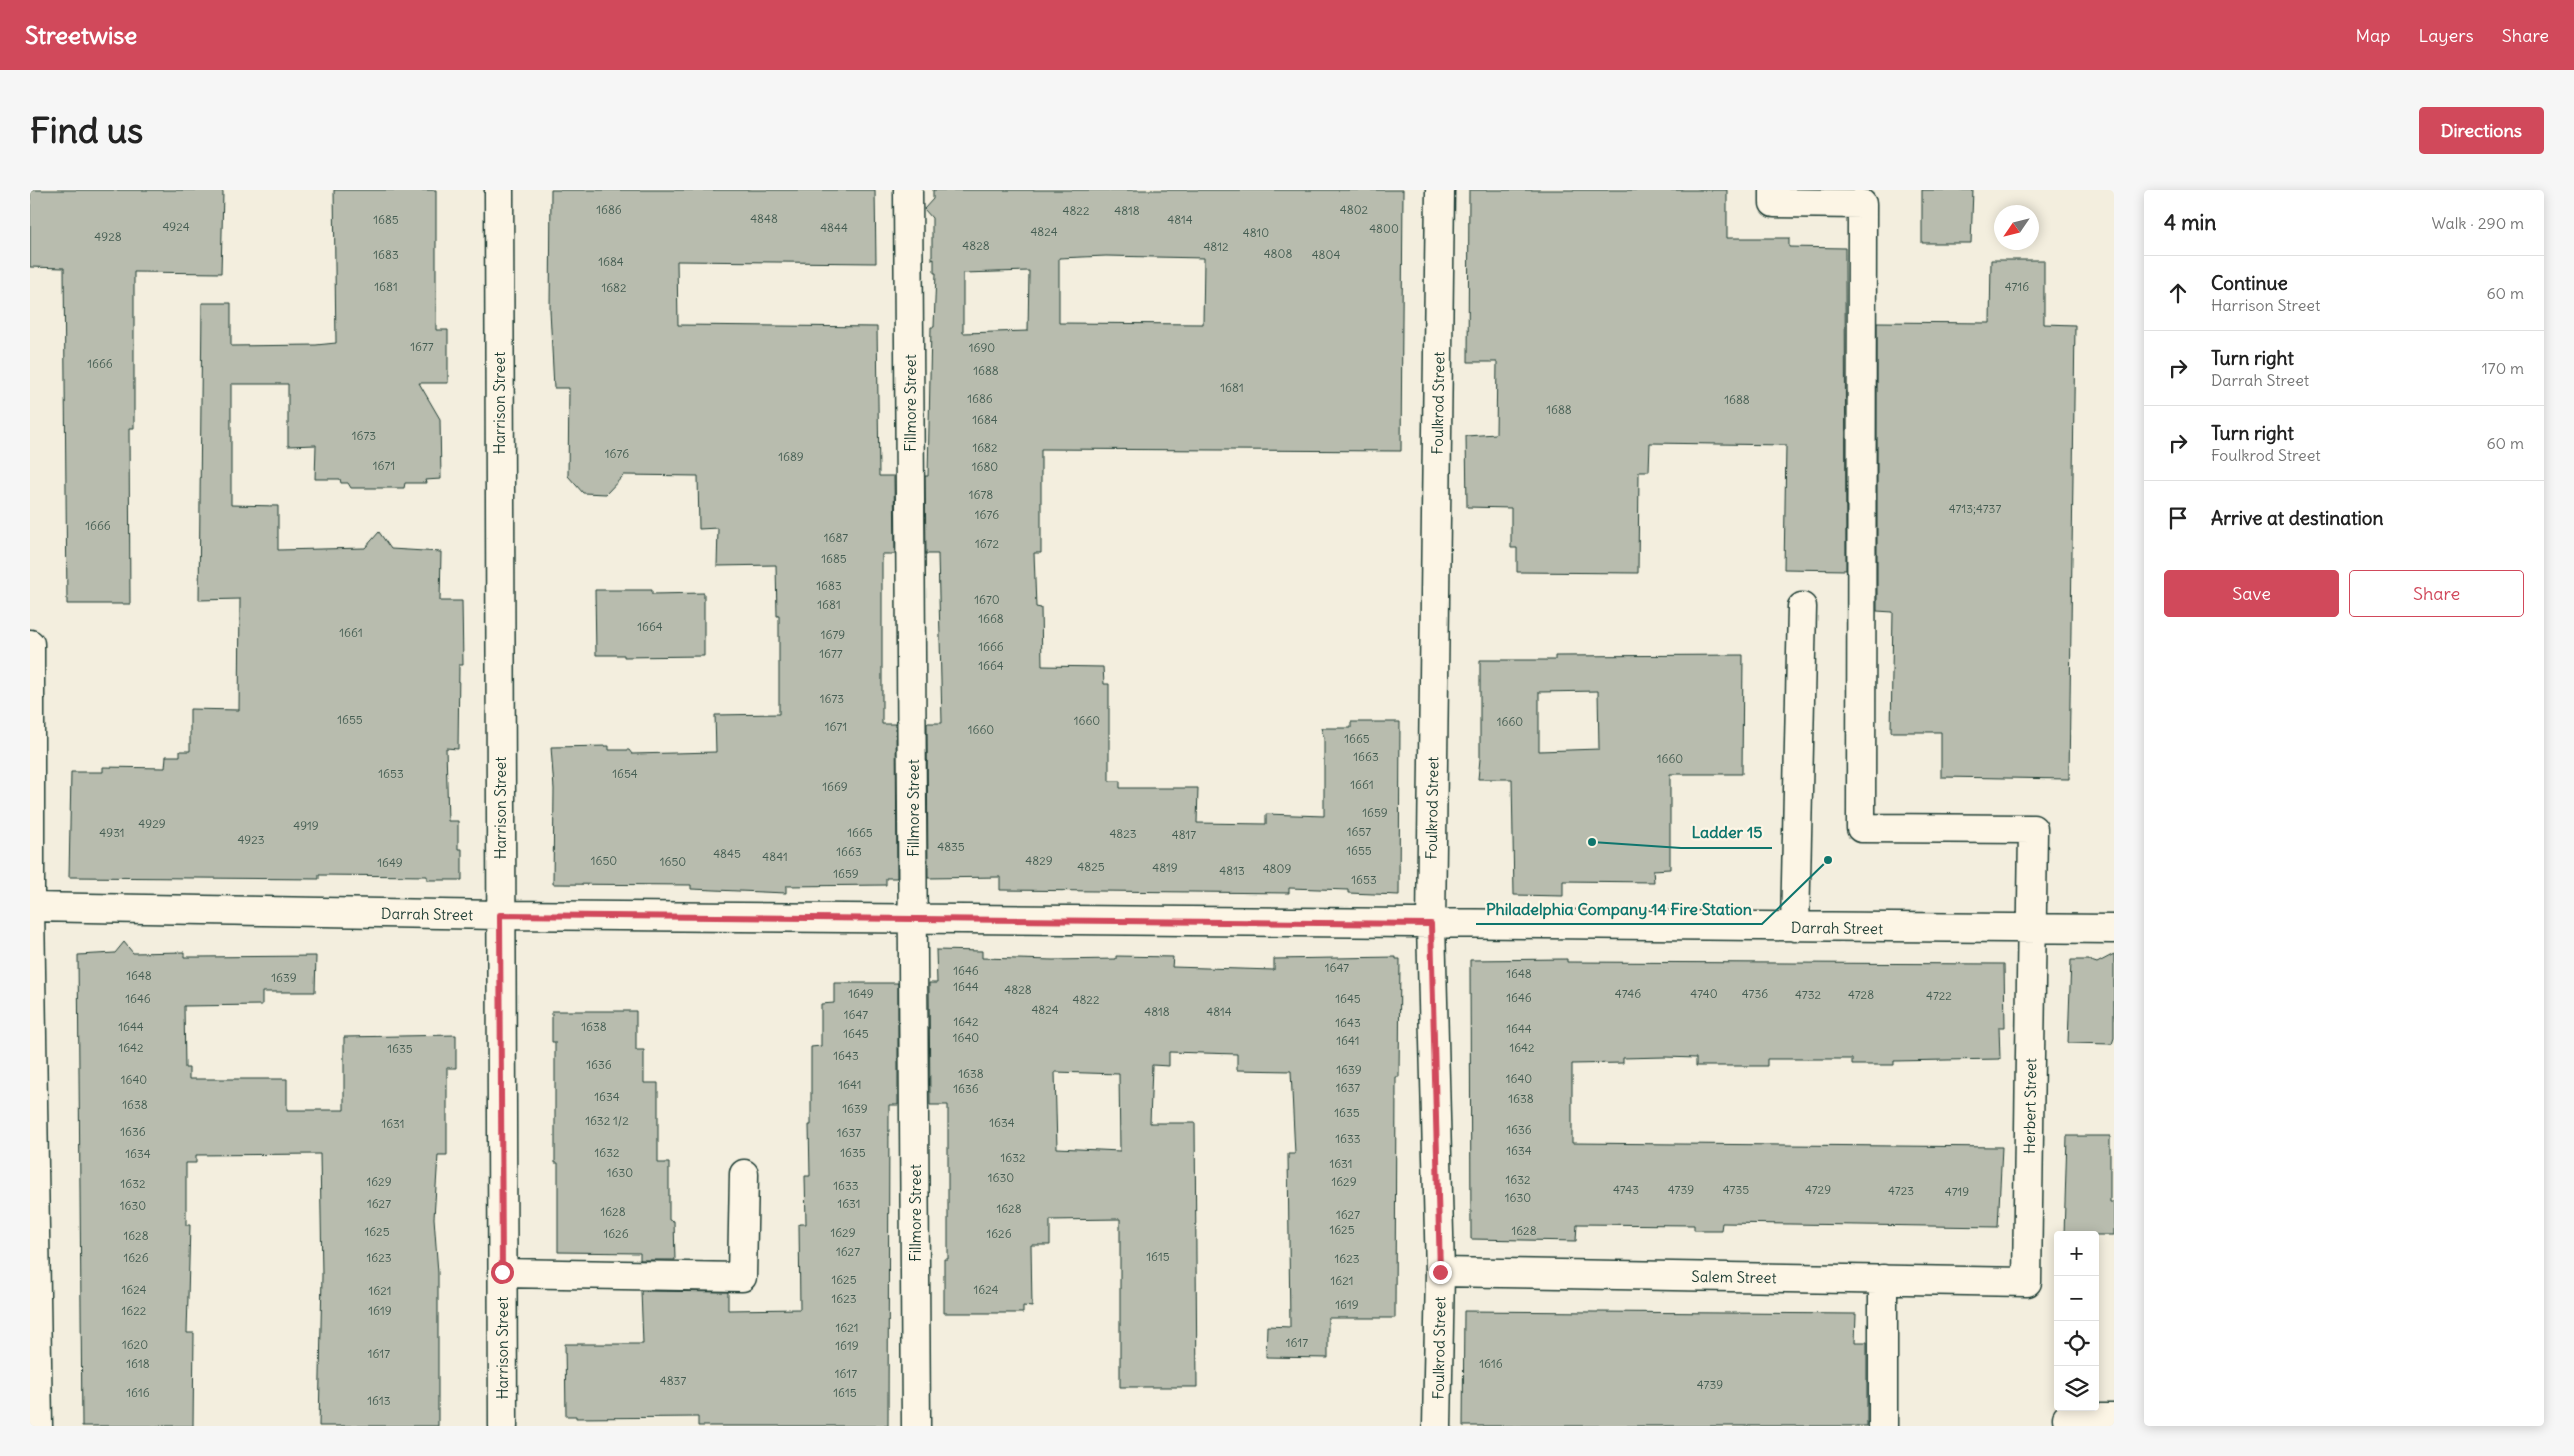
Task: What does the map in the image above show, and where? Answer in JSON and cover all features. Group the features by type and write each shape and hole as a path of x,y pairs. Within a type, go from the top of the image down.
{"street":[{"name":"Harrison Street","path":"499,190 503,1426"},
{"name":"Fillmore Street","path":"908,190 916,1426"},
{"name":"Foulkrod Street","path":"1437,1426 1440,1272 1431,924 1440,190"},
{"name":"Herbert Street","path":"1774,190 1774,203 1862,204 1862,828 2033,829 2027,1282"},
{"path":"1795,928 1802,607"},
{"path":"30,644 30,907 38,1426"},
{"name":"Darrah Street","path":"30,907 500,915 1795,928 2114,929"},
{"path":"502,1272 742,1277 744,1174"},
{"name":"Salem Street","path":"1440,1272 2027,1282"},
{"path":"1883,1279 1883,1426"},
{"path":"2067,1418 2114,1418"}],"building":[{"path":"30,190 222,190 223,192 221,273 134,272 134,428 129,428 130,604 67,604 64,268 30,267"},
{"path":"334,190 436,190 436,330 448,330 448,383 419,383 440,419 441,479 425,480 426,483 405,483 404,488 351,488 348,483 341,483 340,479 315,479 316,445 288,446 288,384 231,384 231,505 278,506 278,550 365,548 379,532 391,549 441,552 440,601 462,601 463,665 459,665 458,749 446,748 448,821 458,821 458,849 462,849 462,880 427,880 427,876 319,875 319,879 69,877 71,772 103,772 103,767 165,768 166,756 180,756 180,751 190,751 190,709 239,710 240,599 199,600 202,303 231,303 231,346 336,343"},
{"path":"551,190 875,190 876,263 677,261 678,325 877,327 879,476 894,476 895,554 882,554 882,724 896,724 897,878 886,878 886,885 786,886 786,893 691,889 691,885 553,884 554,789 551,747 609,746 609,750 629,750 632,754 716,752 715,715 779,714 779,616 777,616 776,565 717,566 718,528 699,529 698,476 624,475 606,494 583,493 568,476 569,388 554,388 550,310"},
{"path":"933,190 1403,190 1401,451 1041,449 1041,553 1034,553 1036,607 1041,608 1042,666 1103,667 1104,684 1109,684 1109,781 1120,781 1120,788 1198,788 1197,823 1266,824 1266,814 1324,816 1324,738 1321,728 1351,728 1351,722 1400,722 1399,895 1348,893 1348,890 1289,888 1289,893 1000,890 1000,877 928,878 927,723 942,723 938,554 926,554 925,476 928,476 931,327 934,327 936,273 934,273 934,259 932,260 932,218 924,209 933,199","holes":["1106,256 1204,258 1203,324 1059,323 1059,258","1029,271 1028,331 963,333 963,273"]},
{"path":"1469,190 1727,190 1727,238 1789,238 1789,247 1845,248 1846,570 1784,569 1786,445 1650,443 1649,471 1639,471 1638,573 1517,572 1517,548 1511,548 1511,508 1467,507 1466,436 1496,434 1497,362 1468,362"},
{"path":"1922,190 1973,190 1971,243 1922,243"},
{"path":"1991,260 2044,260 2044,324 2075,325 2069,779 1941,777 1941,732 1891,732 1893,612 1877,611 1877,322 1990,323"},
{"path":"595,590 652,590 652,594 704,593 704,656 624,657 624,655 596,655"},
{"path":"1743,655 1742,774 1670,774 1670,869 1653,870 1654,882 1563,881 1563,896 1514,895 1512,779 1478,779 1480,759 1480,660 1555,660 1555,656","holes":["1598,691 1599,749 1539,751 1539,692"]},
{"path":"124,942 133,953 184,952 184,957 316,956 315,992 262,992 262,1005 184,1006 185,1068 189,1068 189,1079 287,1079 287,1110 344,1110 344,1037 456,1035 456,1068 447,1068 447,1155 438,1155 434,1218 438,1273 438,1426 319,1426 322,1275 320,1154 196,1155 196,1163 186,1163 186,1225 190,1225 187,1333 194,1333 193,1426 82,1426 78,955 115,953"},
{"path":"936,950 982,951 982,958 1053,960 1116,959 1116,956 1173,957 1172,967 1274,970 1274,959 1396,957 1396,959 1400,959 1399,1077 1396,1077 1395,1318 1328,1318 1328,1358 1266,1357 1267,1326 1290,1327 1288,1154 1295,1154 1291,1071 1237,1070 1237,1054 1169,1052 1169,1066 1152,1065 1150,1123 1195,1123 1197,1387 1120,1387 1120,1219 1050,1220 1050,1245 1031,1245 1032,1307 1023,1306 1023,1313 944,1313 944,1259 948,1259 948,1105 930,1105 929,983 937,983","holes":["1055,1072 1119,1074 1120,1151 1057,1148"]},
{"path":"2114,954 2114,1038 2112,1044 2068,1043 2071,960 2088,960 2097,963"},
{"path":"1567,959 1567,962 2004,964 2005,1027 1999,1027 2000,1059 1894,1061 1894,1065 1852,1065 1852,1059 1767,1059 1767,1066 1696,1066 1696,1058 1665,1057 1623,1058 1623,1063 1572,1064 1572,1143 2002,1147 1998,1227 1722,1223 1721,1230 1694,1230 1694,1225 1577,1224 1576,1241 1471,1239 1470,960"},
{"path":"834,983 898,983 898,1105 889,1105 888,1426 698,1426 698,1417 576,1418 576,1416 566,1416 565,1344 643,1344 641,1291 728,1292 728,1310 800,1309 799,1224 806,1224 805,1176 810,1176 811,1047 821,1046 821,1004 834,1003"},
{"path":"552,1011 636,1011 636,1050 644,1050 644,1083 658,1083 658,1163 669,1163 669,1220 674,1221 675,1260 640,1260 640,1253 558,1252 558,1163 555,1163 555,1042 552,1042"},
{"path":"2067,1136 2110,1136 2110,1202 2114,1202 2114,1235 2099,1235 2099,1231 2064,1231"},
{"path":"1464,1311 1856,1314 1855,1342 1867,1342 1867,1426 1463,1426"}],"place":[{"name":"Ladder 15","path":"1592,842"},
{"name":"Philadelphia Company 14 Fire Station","path":"1828,860"}],"route":[{"path":"502,1272 500,915 1431,924 1440,1272"}]}
